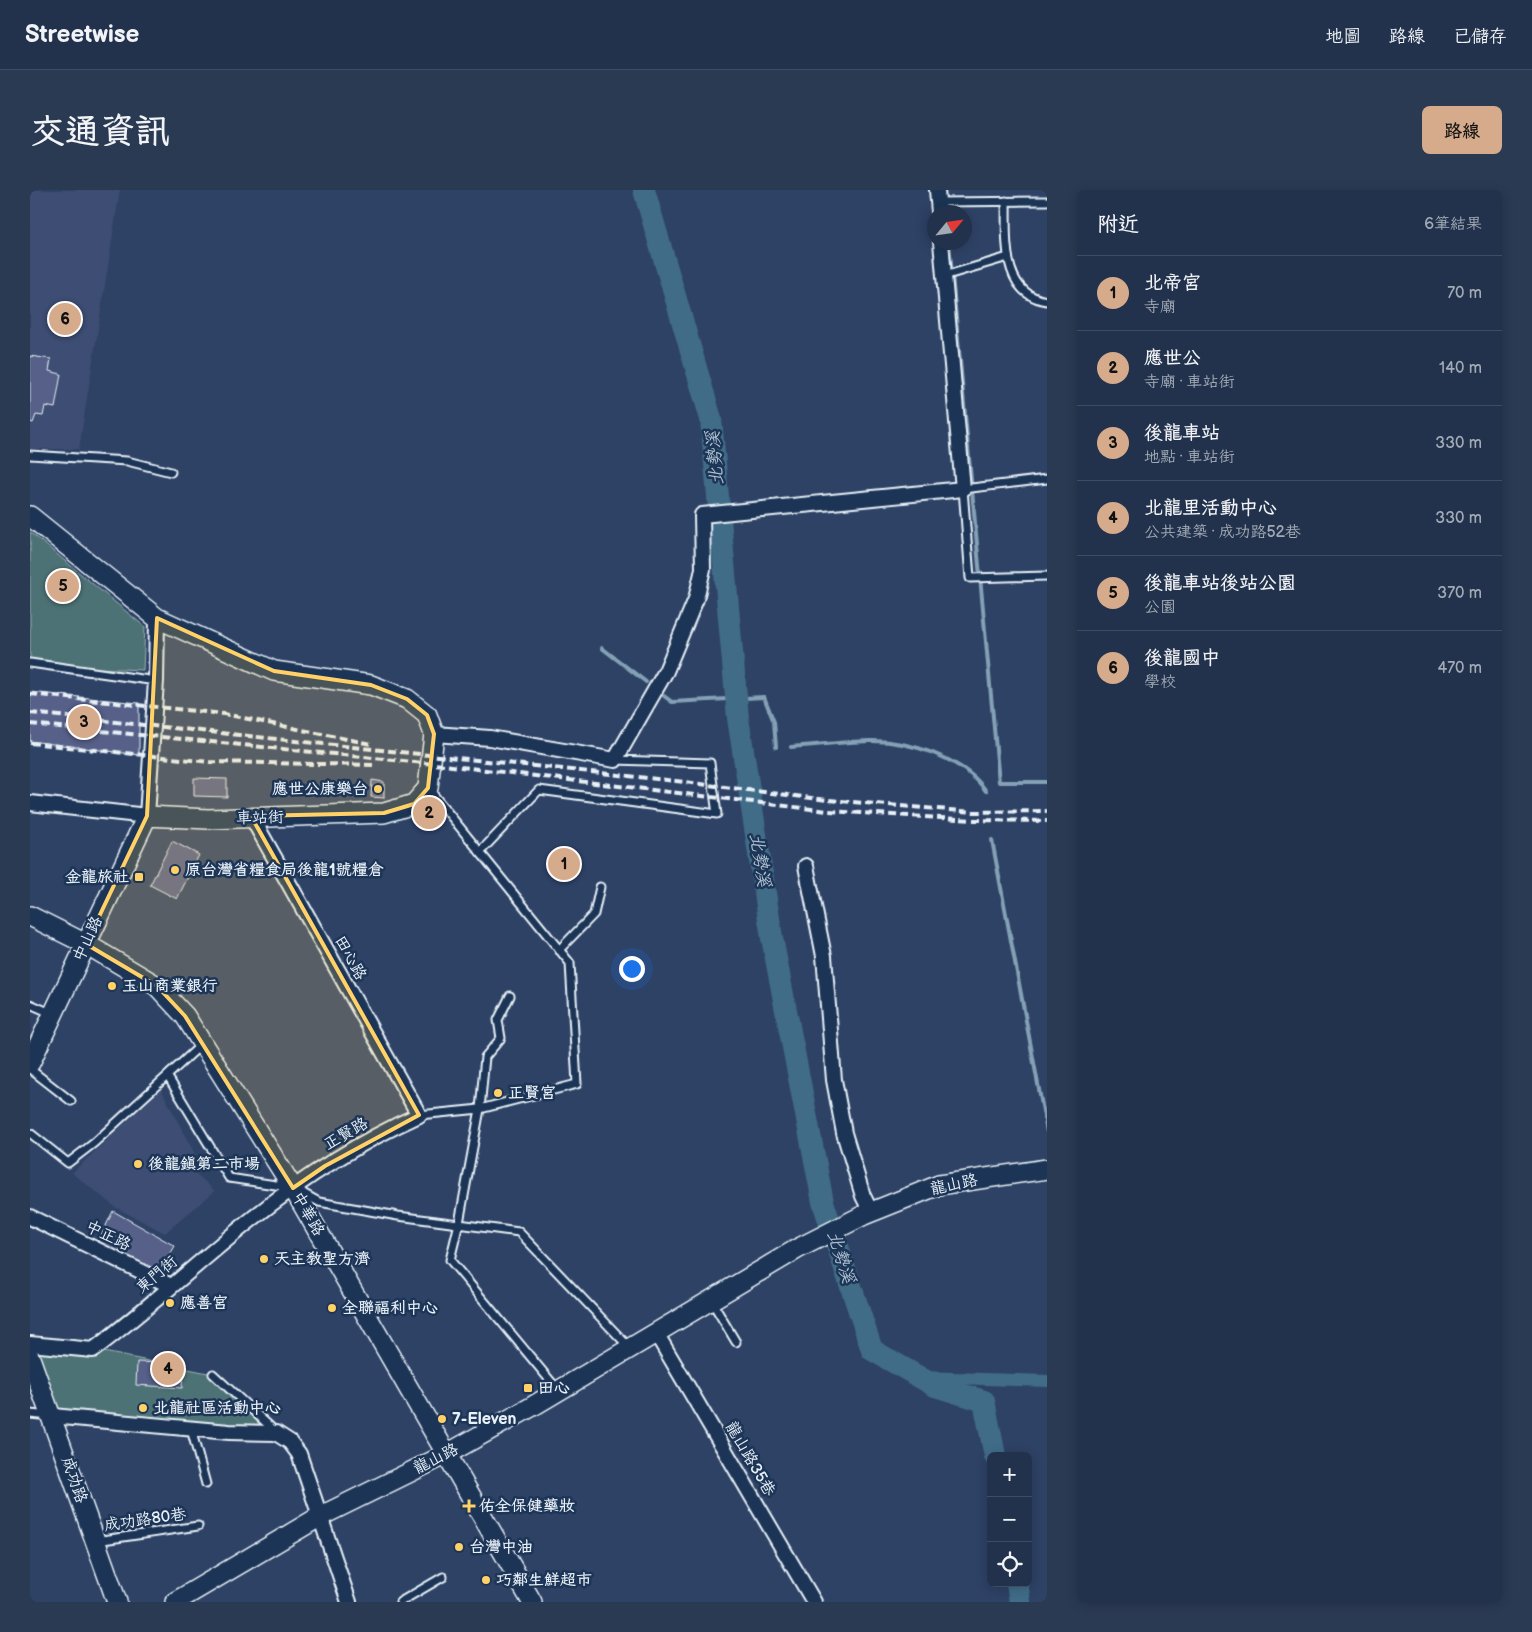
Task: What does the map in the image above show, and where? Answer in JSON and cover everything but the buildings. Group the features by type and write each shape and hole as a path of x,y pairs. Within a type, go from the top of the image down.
{"street":[{"path":"434,734 490,738 615,760 666,671 696,599 703,569 702,515 969,488 949,275 943,250"},
{"path":"34,522 157,618 274,671 371,685 407,699 427,715 434,734 428,788"},
{"path":"147,816 156,681 157,618"},
{"name":"車站街","path":"30,803 147,816 208,819 251,816 330,816 384,813 414,804 428,788"},
{"name":"中山路","path":"30,1063 147,816"},
{"name":"田心路","path":"251,816 419,1116"},
{"path":"806,866 824,956 837,1097 844,1133 868,1214"},
{"name":"中華路","path":"30,916 86,944 158,986 185,1016 293,1188 445,1455 532,1602"},
{"name":"正賢路","path":"293,1188 333,1161 391,1128 419,1116"},
{"name":"龍山路","path":"175,1602 319,1517 445,1455 629,1347 711,1302 797,1249 868,1214 939,1185 1047,1169"},
{"name":"東門街","path":"30,1344 94,1350 252,1219 293,1188"},
{"name":"中正路","path":"30,1218 171,1286"},
{"name":"龍山路35巷","path":"656,1333 814,1602"},
{"name":"成功路","path":"30,1358 117,1602"},
{"path":"52,1416 229,1432 276,1433 290,1442 299,1454 319,1517 350,1602"}],"lane":[{"path":"1006,201 1008,263 1018,284 1029,297 1047,301"},
{"path":"940,202 1047,201"},
{"path":"949,275 1008,257"},
{"path":"30,455 127,461 171,472"},
{"path":"1047,479 969,488 970,578 1047,576"},
{"path":"30,663 156,681"},
{"path":"480,852 539,790 717,814 710,763 615,760"},
{"path":"419,1116 480,1109 577,1084 570,963 428,788"},
{"path":"559,950 594,914 600,887"},
{"path":"510,996 498,1020 501,1038 484,1058 480,1109 459,1223 450,1260 558,1390"},
{"path":"30,1004 53,1014"},
{"path":"30,1133 68,1162 94,1143 203,1043"},
{"path":"30,1069 71,1101"},
{"path":"168,1077 229,1178 293,1188 319,1202 398,1216 519,1232 629,1347"},
{"path":"711,1302 736,1342"},
{"path":"213,1374 276,1433"},
{"path":"30,1414 52,1416"},
{"path":"191,1429 206,1484"},
{"name":"成功路80巷","path":"95,1541 198,1526"},
{"path":"400,1602 443,1577"}],"highlighted area":[{"path":"157,618 274,671 371,685 407,699 427,715 434,734 428,788 414,804 384,813 251,816 419,1115 325,1166 293,1188 185,1016 157,986 86,944 147,816"}],"shaded area":[{"path":"30,190 120,190 79,449 30,449"},
{"name":"後龍鎮第二市場","path":"161,1089 198,1160 190,1168 215,1191 165,1233 115,1207 72,1173"}],"green space":[{"path":"30,532 145,627 143,670 30,665"},
{"path":"30,1344 94,1350 213,1374 276,1433 51,1411"}],"waterway":[{"name":"北勢溪","path":"644,190 711,419 738,718 772,938 823,1202 872,1350 935,1386 984,1401 994,1452"},
{"path":"950,250 999,782 1047,782"},
{"path":"602,648 646,682"},
{"name":"北勢溪","path":"664,696 672,702 764,697 774,722 776,747"},
{"path":"791,747 869,741 900,744 934,753 949,760 976,779 986,791"},
{"path":"992,840 1047,1132"},
{"path":"919,1377 1047,1381"},
{"name":"北勢溪","path":"1018,1587 1020,1602"}],"railway":[{"path":"30,694 224,714 371,744"},
{"path":"30,713 676,781 828,800 974,812 1047,811"},
{"path":"30,724 444,765 828,811 972,820 1047,821"},
{"path":"30,743 210,762 374,765"}],"place":[{"name":"後龍國中","path":"65,319"},
{"name":"後龍車站後站公園","path":"63,586"},
{"name":"後龍車站","path":"84,722"},
{"name":"應世公康樂台","path":"378,789"},
{"name":"應世公","path":"429,813"},
{"name":"北帝宮","path":"564,864"},
{"name":"原台灣省糧食局後龍1號糧倉","path":"175,870"},
{"name":"金龍旅社","path":"139,877"},
{"name":"玉山商業銀行","path":"112,986"},
{"name":"正賢宮","path":"498,1093"},
{"name":"後龍鎮第二市場","path":"138,1164"},
{"name":"天主教聖方濟","path":"264,1259"},
{"name":"應善宮","path":"170,1303"},
{"name":"全聯福利中心","path":"332,1308"},
{"name":"北龍里活動中心","path":"168,1369"},
{"name":"田心","path":"528,1388"},
{"name":"北龍社區活動中心","path":"143,1408"},
{"name":"7-Eleven","path":"442,1419"},
{"name":"佑全保健藥妝","path":"469,1506"},
{"name":"台灣中油","path":"459,1547"},
{"name":"巧鄰生鮮超市","path":"486,1580"}]}
